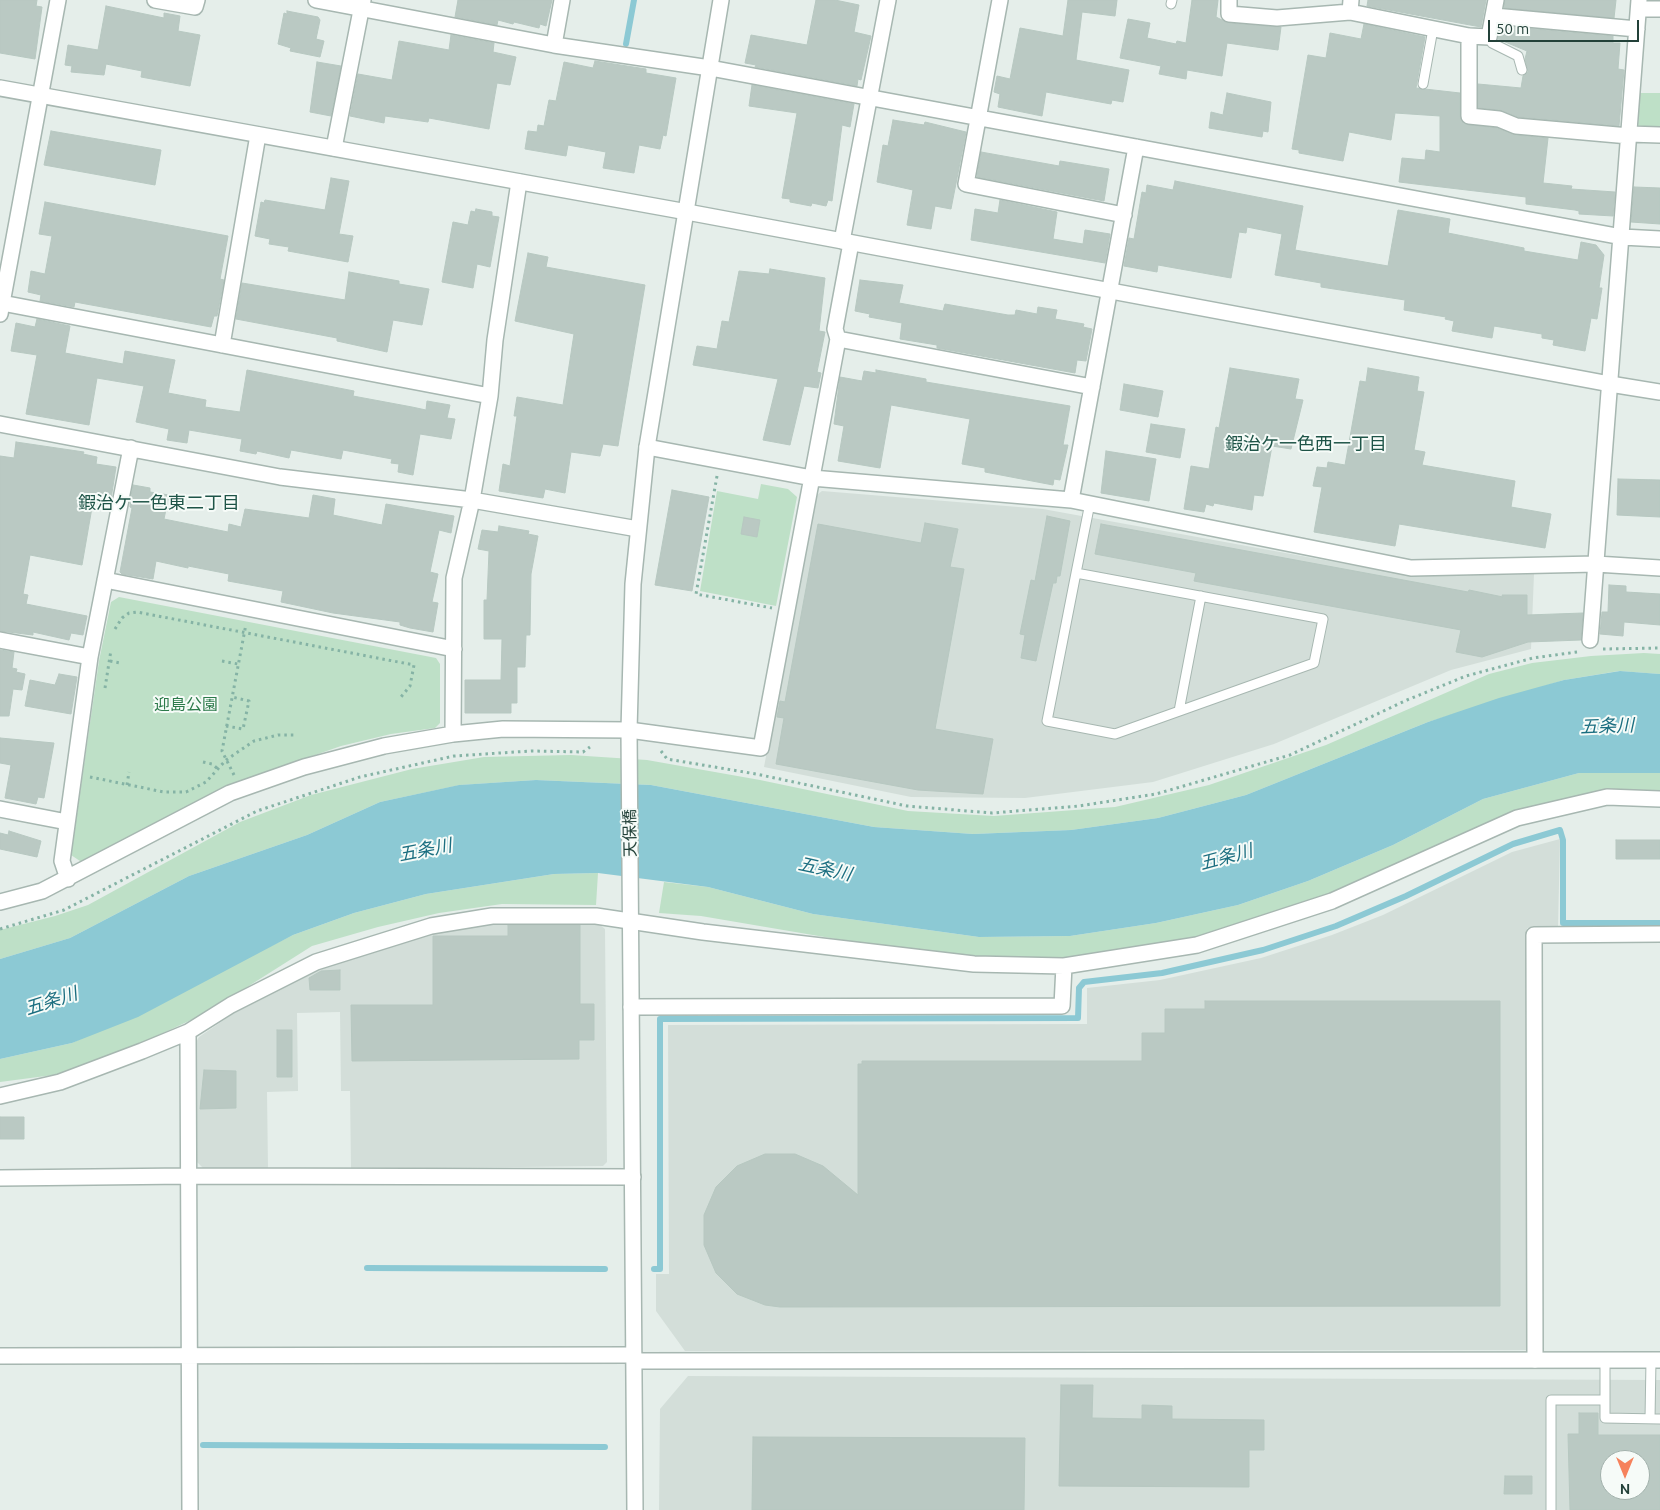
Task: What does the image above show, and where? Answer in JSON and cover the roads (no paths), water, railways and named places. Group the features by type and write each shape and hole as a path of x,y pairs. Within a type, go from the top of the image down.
{"street":[{"path":"58,0 40,95 7,237 1,308 222,345 490,396"},
{"path":"155,0 195,7 196,0"},
{"path":"316,0 361,4 554,45 710,68 1622,237 1660,240"},
{"path":"554,45 562,0"},
{"name":"天保橋","path":"635,1510 629,754 632,604 647,447 687,212 720,0"},
{"path":"0,902 42,891 68,879 241,789 304,767 384,746 453,734 503,729 629,730 761,748 838,338 835,329 846,242 869,98 888,0"},
{"path":"1000,0 966,184 1124,215"},
{"path":"1229,0 1229,14 1277,18 1350,6 1433,29 1489,38 1496,0"},
{"path":"334,148 361,4"},
{"path":"1590,647 1639,4 1660,9"},
{"path":"1494,16 1637,29"},
{"path":"1469,36 1469,116 1499,119 1516,126 1629,135 1660,135"},
{"path":"0,88 687,212 1660,392"},
{"path":"222,345 258,135"},
{"path":"1071,500 1136,147"},
{"path":"453,734 454,578 472,500 490,396 495,340 519,182"},
{"path":"838,338 1092,387"},
{"path":"0,424 280,477 472,500 638,530"},
{"path":"647,447 812,478 1090,503 1411,568 1596,564 1660,568"},
{"path":"68,879 62,861 90,657 131,448"},
{"path":"105,580 454,649"},
{"path":"0,640 90,657"},
{"path":"0,1096 60,1082 188,1032 231,1005 316,962 432,926 492,916 631,916 703,932 974,964 1064,966 1206,942 1332,901 1516,818 1607,797 1660,799"},
{"path":"0,809 67,822"},
{"path":"1536,1360 1534,935 1660,934"},
{"path":"632,1007 1062,1006 1064,966"},
{"path":"188,1032 190,1510"},
{"path":"0,1178 188,1176 633,1177"},
{"path":"0,1356 1655,1360"}],"lane":[{"path":"1423,84 1433,29"},
{"path":"1489,38 1492,44 1518,56 1522,70"},
{"path":"1076,573 1323,619 1314,663 1115,734 1047,721 1076,573 1090,503"},
{"path":"1179,711 1201,596"},
{"path":"1605,1360 1605,1418 1655,1419 1655,1360"},
{"path":"1551,1510 1551,1400 1605,1400"}],"water":[{"name":"五条川","path":"1620,671 1660,674 1660,773 1579,773 1483,799 1393,845 1308,881 1238,905 1156,923 1070,936 979,937 813,914 708,887 598,873 554,874 426,894 354,913 293,935 138,1017 72,1043 0,1059 0,959 70,938 189,876 307,835 380,802 459,785 536,780 651,785 874,827 973,834 1071,830 1158,818 1246,795 1428,722 1499,698 1564,680"}],"waterway":[{"path":"626,44 634,0"},
{"path":"654,1269 660,1269 660,1019 1078,1018 1079,988 1084,982 1162,973 1263,950 1336,926 1406,896 1513,844 1560,830 1563,840 1563,923 1660,923"},
{"path":"367,1268 605,1269"},
{"path":"203,1445 605,1447"}],"district":[{"name":"鍜治ケ一色西一丁目","path":"1306,444"},
{"name":"鍜治ケ一色東二丁目","path":"159,503"}],"park label":[{"name":"迎島公園","path":"186,705"}]}
